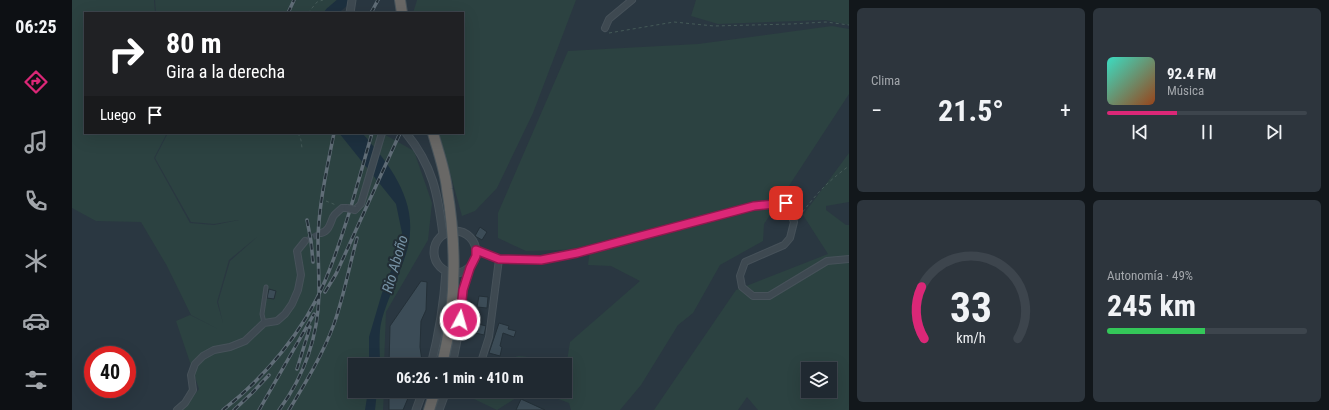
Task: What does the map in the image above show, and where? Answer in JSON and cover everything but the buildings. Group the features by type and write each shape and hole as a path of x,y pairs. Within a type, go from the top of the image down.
{"highway":[{"path":"400,0 402,12"},
{"path":"433,134 447,188 452,229 454,278 452,313 443,358"},
{"path":"429,410 433,398"}],"street":[{"path":"605,28 609,18 632,0"},
{"path":"322,233 327,230 333,216 345,208 355,210 361,204 382,134"},
{"path":"407,134 416,146 428,168 438,196 443,235"},
{"path":"476,250 499,259 541,260 577,253 754,206 786,203 794,222 790,238 784,245 745,262 740,276 742,287 753,296 769,296 827,261 849,259"},
{"path":"453,358 458,335 463,290 470,268 476,256 476,250 470,237 464,233 450,232 443,235 437,241 434,250 435,258 439,266 446,271 458,273 470,268"},
{"path":"177,410 185,403 193,390 191,375 195,364 203,356 214,350 230,347 245,341 264,323 277,321 285,314 292,304 298,290 301,276 297,251 305,241"},
{"path":"482,358 489,337 499,259"},
{"path":"433,358 444,303 446,271"},
{"path":"416,410 420,398"},
{"path":"439,410 443,398"}],"lane":[{"path":"264,323 262,314 266,288"}],"path":[{"path":"309,12 317,2 323,0"},
{"path":"605,28 604,32 611,34 674,22 714,26 826,22 849,25"},
{"path":"298,134 302,148"},
{"path":"794,222 798,219 818,192 849,166"},
{"path":"326,200 345,208"}],"green space":[{"path":"72,0 154,0 155,12 84,12 84,134 166,134 154,158 190,223 214,225 239,220 214,224 191,222 155,158 167,134 384,134 414,151 432,203 428,240 386,312 384,358 348,358 348,398 384,398 383,410 182,410 199,389 176,321 190,315 218,329 191,315 167,266 141,222 96,221 72,208","holes":["257,237 230,261 218,302 223,323 217,302 229,260"]},
{"path":"155,0 343,0 341,12 156,12"},
{"path":"417,0 576,0 533,113 497,188 475,211 462,216 439,134 464,134 464,12 413,12"},
{"path":"696,0 849,0 849,25 825,20 718,24 691,16"},
{"path":"832,26 849,29 849,94 764,224 763,241 720,265 693,313 678,325 641,385 620,410 571,410 569,403 556,398 572,398 572,358 567,358 570,342 640,281 611,266 588,265 590,249 526,251 498,238 498,213 568,51 698,44"},
{"path":"849,153 849,202 826,206 826,210 846,225 849,225 849,410 758,410 747,397 738,410 654,410 736,290 828,254 803,215"},
{"path":"519,356 538,358 511,358"},
{"path":"475,398 516,398 497,410"}],"water":[{"path":"340,134 363,134 371,143 389,166 396,178 407,204 410,218 408,249 382,319 380,358 369,358 369,337 402,233 396,204"},
{"path":"367,398 376,398 375,410 365,410"}],"waterway":[{"name":"Rio Aboño","path":"331,12 347,0"}],"tunnel":[{"path":"305,241 321,233"}],"railway":[{"path":"288,12 294,0"},
{"path":"372,12 378,0"},
{"path":"279,410 303,369 313,340 316,325 319,294 318,239 320,212 334,134"},
{"path":"223,410 254,383 282,352 295,335 316,300 339,245 372,134"},
{"path":"325,292 336,274 400,134"},
{"path":"307,220 313,262"},
{"path":"289,410 314,368 330,335 341,303 357,238"},
{"path":"259,410 314,314"},
{"path":"297,369 310,327"},
{"path":"234,410 269,375"}],"route":[{"path":"460,320 463,290 470,268 476,256 476,250 499,259 541,260 577,253 754,206 786,203"}]}
